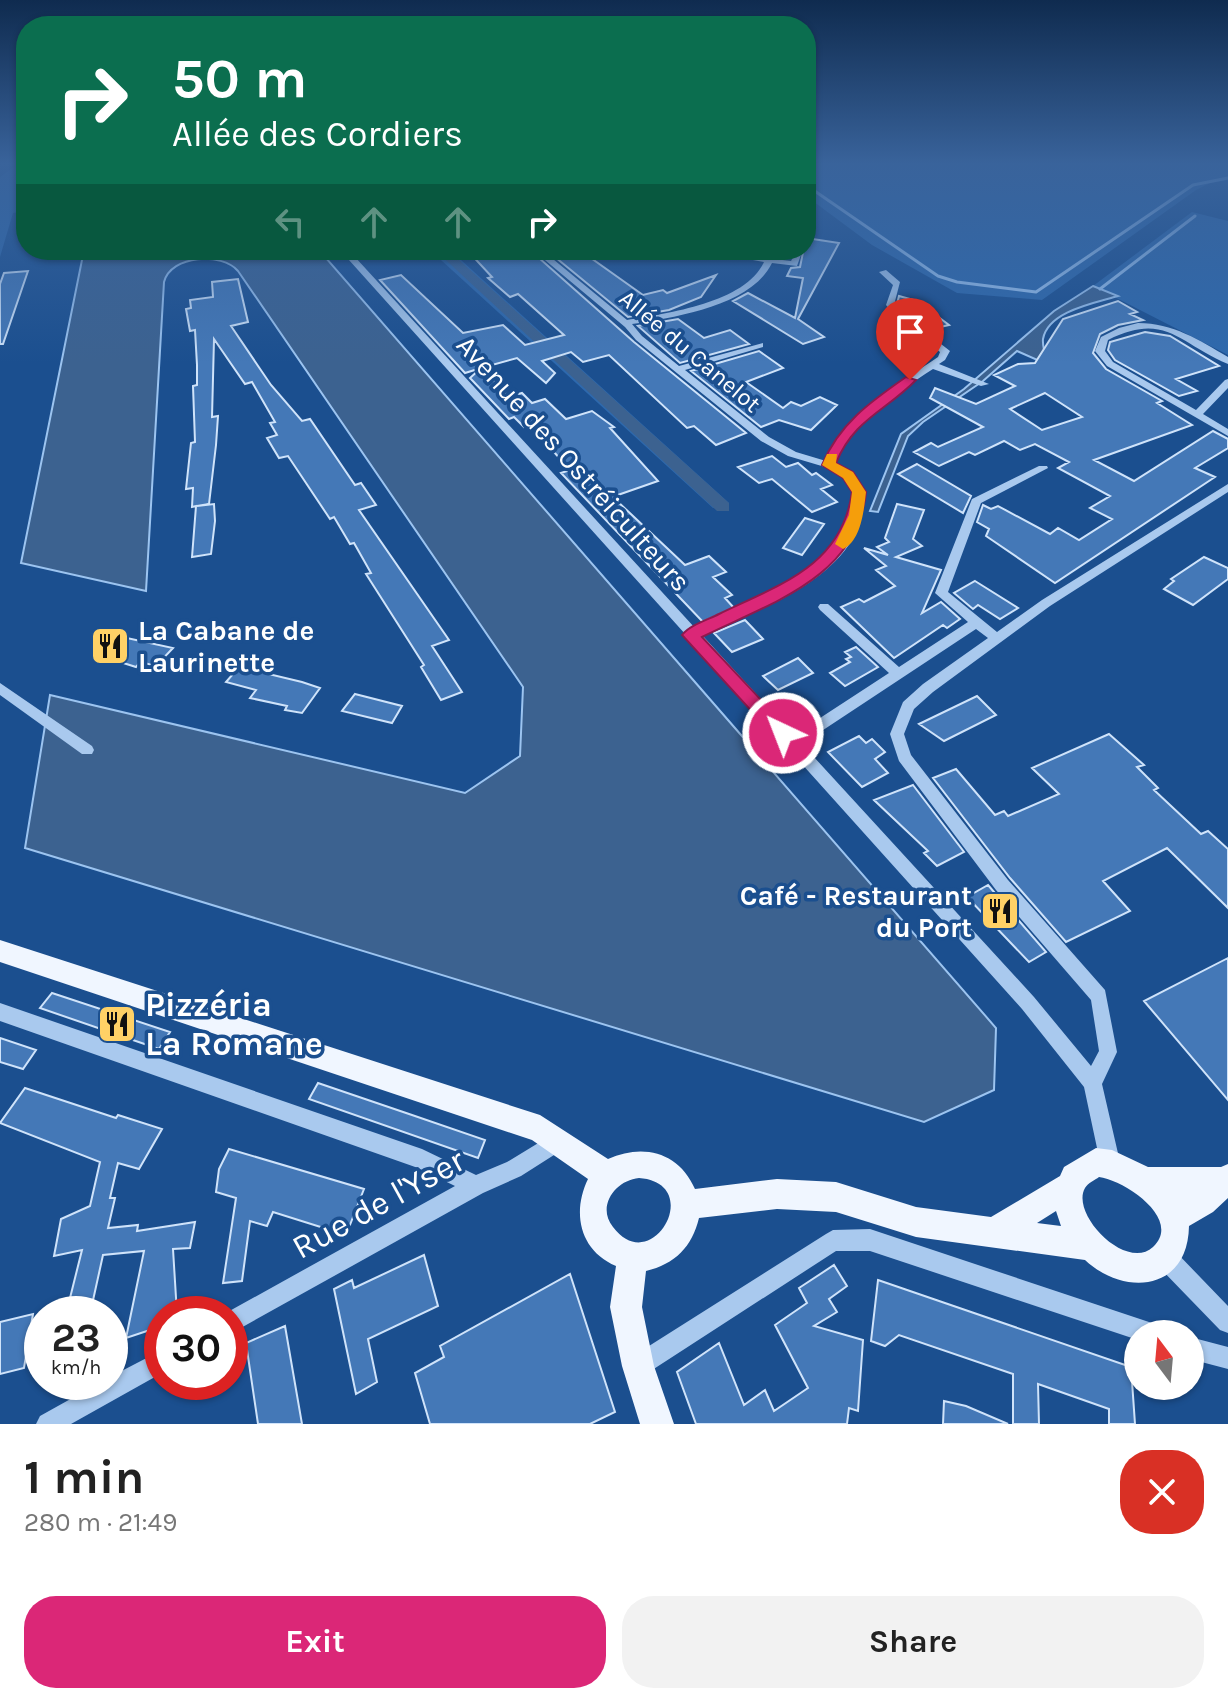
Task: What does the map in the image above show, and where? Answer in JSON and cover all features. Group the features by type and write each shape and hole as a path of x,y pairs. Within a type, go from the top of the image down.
{"main road":[{"path":"0,951 540,1129 607,1175"},
{"path":"647,1162 672,1176 684,1205 683,1220 670,1245 659,1254 632,1258 619,1252 599,1230 595,1201 607,1175 619,1166 647,1162"},
{"path":"993,1233 1069,1187 1084,1166 1110,1162 1123,1165 1148,1181 1166,1206 1172,1220 1171,1247 1166,1258 1154,1267 1121,1267 1088,1245 1071,1216 1069,1187"},
{"path":"1148,1181 1225,1180"},
{"path":"1172,1220 1203,1202 1225,1180"},
{"path":"684,1205 777,1194 836,1197 916,1222 1088,1245"},
{"path":"632,1258 626,1307 638,1366 657,1424"}],"street":[{"name":"Avenue des Ostréiculteurs","path":"353,260 1028,1003 1092,1083 1110,1162"},
{"name":"Allée du Canelot","path":"549,260 639,338 765,439 792,454 829,465"},
{"path":"625,323 706,304 757,281 769,260 794,264 796,260"},
{"path":"691,635 790,587 818,568 843,545 856,515 859,492 848,475 829,465 838,442 867,410 937,361 945,351 890,305 897,284 883,272"},
{"path":"1228,361 1163,325 1148,322 1124,326 1104,339 1100,351 1110,364 1228,433"},
{"path":"678,369 760,345"},
{"path":"937,361 984,384"},
{"path":"1197,415 1228,382"},
{"path":"997,639 941,593 976,501 1043,468"},
{"path":"1092,1083 1108,1052 1099,996 984,862 904,757 897,734 908,706 997,639 1046,603 1228,487"},
{"path":"824,607 899,674"},
{"path":"792,743 976,623"},
{"path":"0,688 87,750"},
{"path":"0,1012 422,1159 476,1186"},
{"name":"Rue de l'Yser","path":"248,1313 476,1186 514,1169 558,1141"},
{"path":"638,1366 833,1241 870,1240 1124,1325"},
{"path":"1166,1258 1228,1322"},
{"path":"1204,1352 1228,1358"},
{"path":"48,1424 144,1371"}],"shaded area":[{"path":"0,230 8,230 0,257"},
{"path":"852,230 1139,230 1042,300 957,293 872,245"},
{"path":"1167,230 1228,230 1228,355 1093,286"},
{"path":"82,260 194,260 176,266 164,282 146,591 21,563"},
{"path":"215,260 328,260 996,1028 994,1090 924,1122 25,848 50,695 465,793 520,756 523,687 238,271"},
{"path":"441,260 461,260 729,503 713,508"},
{"path":"1093,286 1118,296 1085,305 1054,321 1043,339 1044,363 1017,351 983,381 923,422 908,436 878,512 870,511 901,434 964,389 1054,311"}],"building":[{"path":"816,240 839,243 798,319 824,337 803,344 733,301 748,293 795,318 803,278 787,276 791,268 800,267 801,260 816,260"},
{"path":"476,260 541,260 634,342 746,433 716,445 694,426 687,428 609,355 583,362 571,352 542,361 555,373 546,383 517,358 465,373 380,280 401,275 463,333 503,325 525,345 564,335 518,294 510,297 488,278 492,277"},
{"path":"559,260 594,260 643,295 663,290 667,293 716,275 701,297 669,310 628,317"},
{"path":"28,271 3,344 0,344 0,284 4,273"},
{"path":"238,279 248,322 231,326 271,385 302,421 310,419 355,485 361,483 376,505 359,510 449,640 432,646 462,692 441,700 421,667 424,665 366,574 371,573 354,543 350,544 334,517 330,519 288,456 279,458 267,438 277,435 270,423 275,422 252,382 245,384 214,339 212,417 218,416 216,445 209,504 197,506 214,504 215,521 211,554 192,557 196,506 192,507 193,488 186,489 191,443 195,442 193,386 197,385 197,365 195,330 190,331 186,309 191,308 190,300 213,297 212,282"},
{"path":"899,296 917,301 949,325 928,330 897,304"},
{"path":"1118,301 1137,312 1130,314 1143,320 1118,325 1100,334 1093,353 1106,369 1162,401 1157,403 1192,425 1094,460 1134,481 1213,431 1228,439 1228,448 1195,468 1215,477 1055,583 986,536 989,529 977,522 983,505 991,509 998,506 1050,534 1058,528 1079,540 1112,519 1090,508 1110,496 1058,468 1069,462 1035,444 1020,450 1004,441 975,455 969,452 939,466 914,452 931,443 938,447 983,427 930,398 935,388 976,404 1015,386 994,375 1018,364 1035,363 1063,319","holes":["1045,393 1082,417 1042,430 1010,409"]},
{"path":"678,319 704,338 730,330 749,344 680,363 638,326"},
{"path":"1145,332 1170,336 1219,366 1176,379 1197,391 1179,396 1115,360 1108,350 1110,342"},
{"path":"759,351 783,368 746,382 783,408 791,402 801,406 820,397 837,405 811,430 779,420 761,427 691,371"},
{"path":"481,368 509,397 522,393 532,403 545,399 566,419 592,411 614,427 610,428 658,481 615,496 616,500 685,565 709,556 726,572 713,577 732,595 725,598 734,608 703,622 561,473 570,470 530,425 524,427 514,417 509,419 470,378"},
{"path":"772,456 786,467 798,463 812,475 816,473 832,485 821,489 837,502 812,512 772,479 759,483 738,467"},
{"path":"917,464 971,496 963,513 898,474"},
{"path":"897,504 924,510 913,539 922,546 896,557 941,570 922,613 941,602 960,619 947,628 943,625 894,658 841,607 859,599 864,602 895,586 876,570 886,566 864,548 888,555 877,547 889,542 885,538"},
{"path":"805,518 824,524 802,555 783,548"},
{"path":"1204,557 1228,568 1228,579 1193,605 1164,589 1174,581 1171,579"},
{"path":"975,581 1018,608 1000,619 978,605 973,609 954,593"},
{"path":"745,620 763,639 732,652 714,633"},
{"path":"113,635 173,648 156,666 140,662 136,667 95,654"},
{"path":"856,647 878,667 845,686 830,673 850,662 846,659 851,657 845,652"},
{"path":"798,658 813,673 778,690 763,676"},
{"path":"239,667 320,688 302,713 285,710 287,706 250,698 256,690 226,682"},
{"path":"355,694 402,706 392,723 342,711"},
{"path":"977,696 996,715 944,741 919,724"},
{"path":"1109,734 1144,765 1137,767 1158,788 1154,790 1201,834 1208,831 1228,849 1228,908 1167,848 1103,881 1130,911 1066,942 1010,878 933,778 956,769 995,815 1004,811 1008,816 1059,794 1032,768"},
{"path":"859,736 866,743 872,739 885,752 875,759 888,773 862,787 828,752"},
{"path":"913,785 964,852 937,866 924,853 928,851 874,800"},
{"path":"988,885 1046,952 1029,962 967,897"},
{"path":"1228,958 1228,1100 1144,1001"},
{"path":"52,993 170,1032 159,1049 40,1008"},
{"path":"0,1038 36,1050 23,1069 0,1062"},
{"path":"318,1083 485,1140 478,1158 309,1099"},
{"path":"25,1088 116,1118 118,1115 162,1129 139,1169 118,1163 110,1198 115,1198 108,1228 138,1225 137,1231 195,1222 190,1248 173,1249 176,1296 144,1296 144,1332 128,1337 144,1251 103,1255 94,1296 70,1296 82,1250 54,1256 61,1219 90,1206 100,1162 0,1123"},
{"path":"229,1149 364,1189 346,1235 273,1212 267,1226 250,1221 242,1281 223,1283 236,1198 216,1192 219,1169"},
{"path":"424,1255 438,1306 368,1339 377,1382 356,1394 334,1289 352,1280 354,1288"},
{"path":"834,1265 847,1286 829,1299 837,1312 814,1326 863,1340 858,1411 849,1408 847,1424 696,1424 677,1372 719,1343 744,1405 765,1390 774,1411 808,1388 775,1325 807,1303 799,1288"},
{"path":"570,1274 615,1412 590,1424 430,1424 415,1373 444,1357 440,1346"},
{"path":"878,1280 1124,1365 1124,1400 1133,1400 1135,1424 1109,1424 1109,1409 1038,1384 1039,1424 1013,1424 1013,1374 899,1335 885,1346 871,1341"},
{"path":"24,1316 24,1368 0,1374 0,1322"},
{"path":"285,1326 302,1424 258,1424 248,1342"},
{"path":"944,1401 966,1406 1008,1424 943,1424"}],"waterway":[{"path":"872,230 938,276 957,282 1036,292 1126,230"},
{"path":"1100,289 1176,230"},
{"path":"452,260 723,507"}],"slow traffic":[{"path":"832,457 829,465 848,475 859,492 856,515 843,544"}],"place":[{"name":"La Cabane de Laurinette","path":"110,646"},
{"name":"Café - Restaurant du Port","path":"1000,911"},
{"name":"Pizzéria La Romane","path":"117,1024"}],"route":[{"path":"783,733 691,635 790,587 818,568 843,545 856,515 859,492 848,475 829,465 838,442 867,410 910,380"}]}
